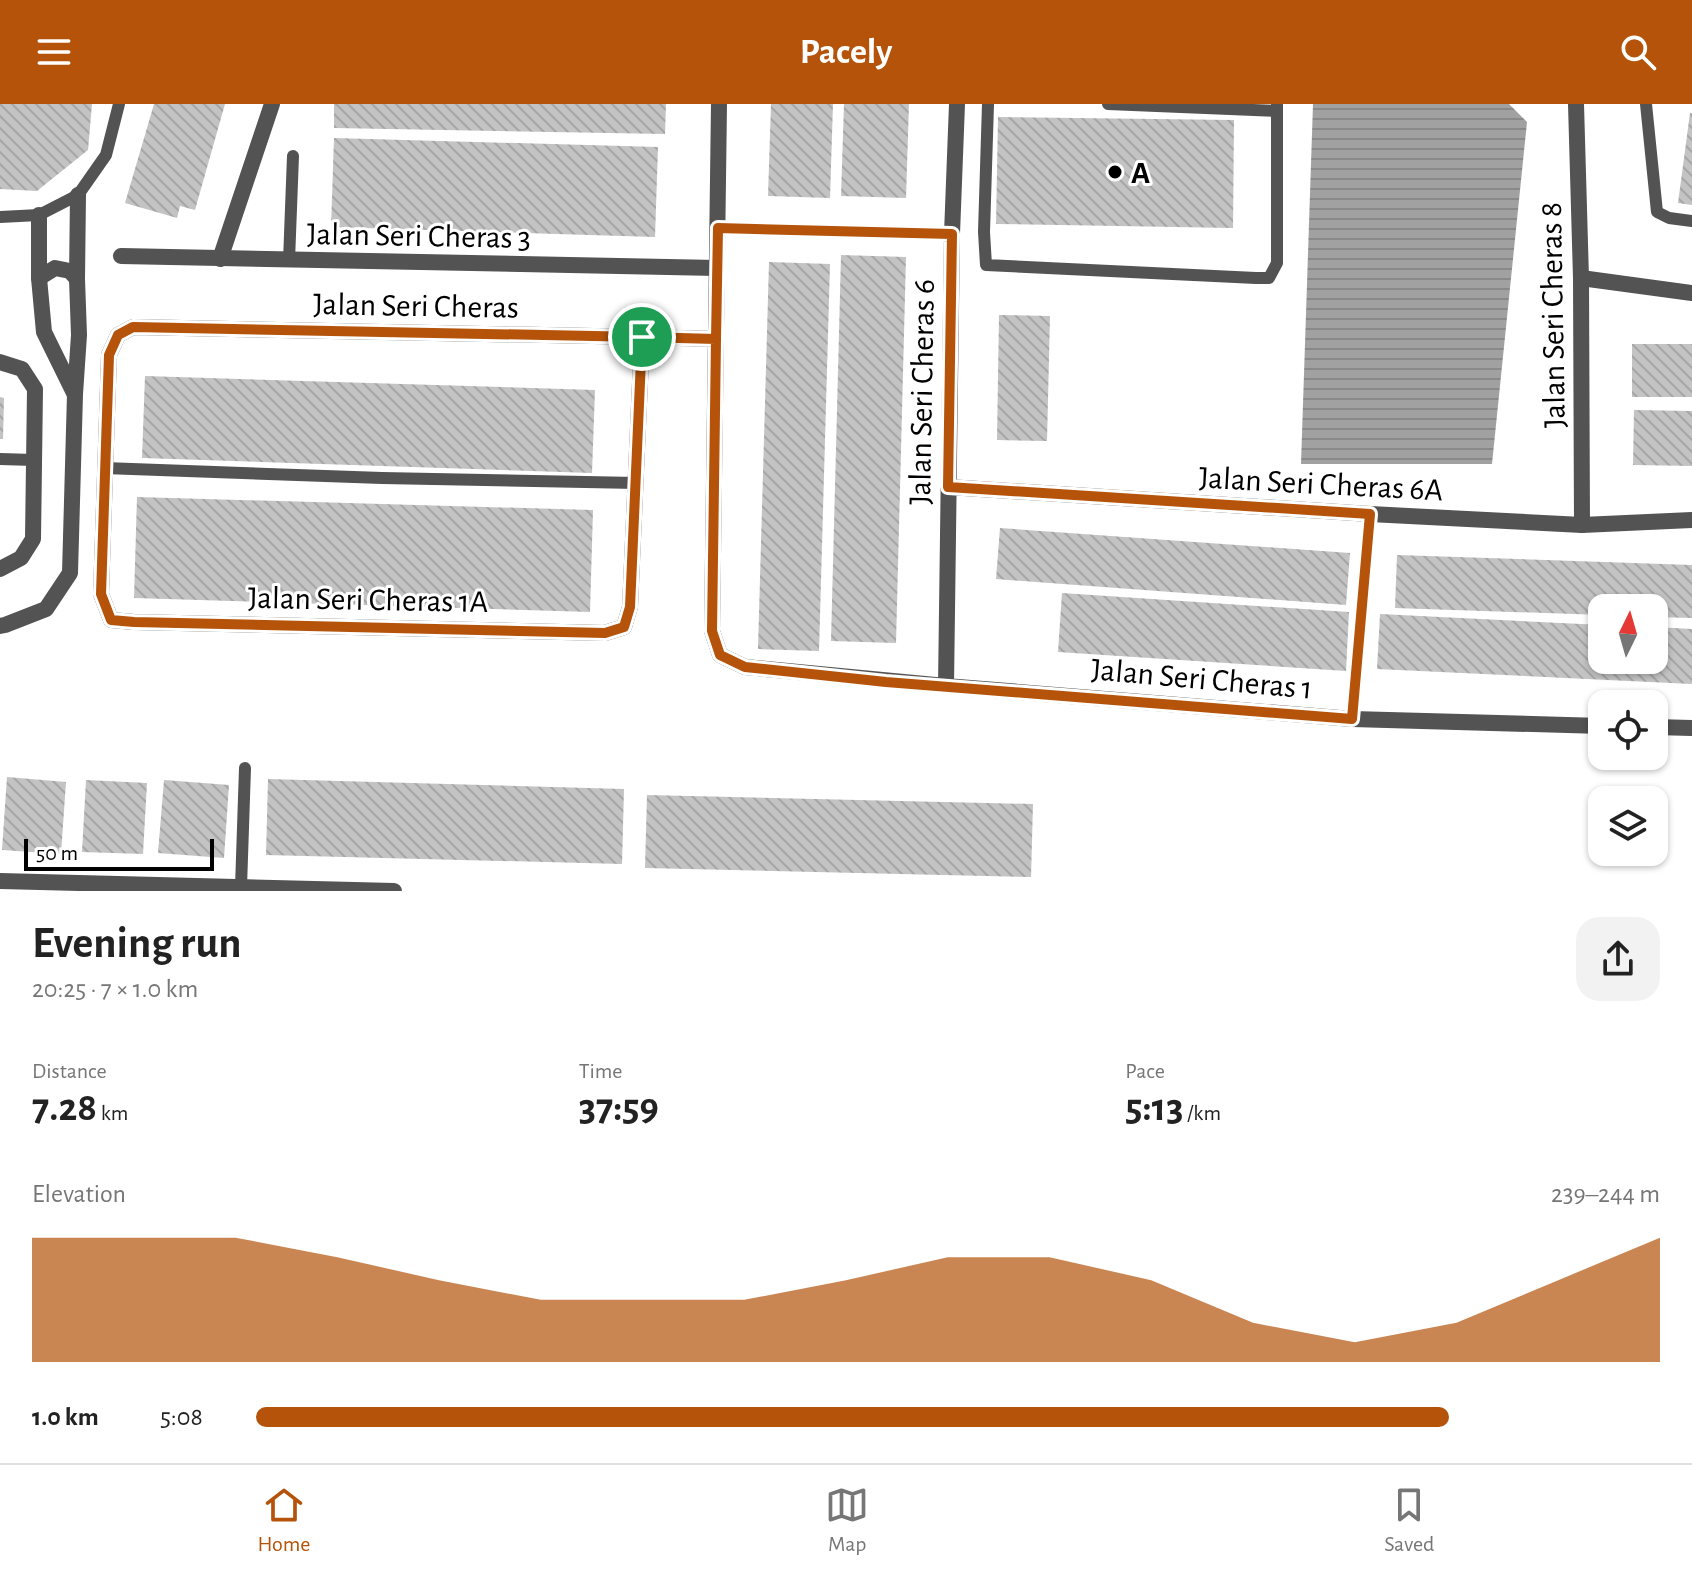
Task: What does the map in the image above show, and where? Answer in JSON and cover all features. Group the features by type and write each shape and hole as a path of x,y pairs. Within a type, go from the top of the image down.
{"street":[{"path":"220,259 272,104"},
{"path":"719,104 712,631 720,655 745,667 946,686"},
{"name":"Jalan Seri Cheras 6","path":"946,686 952,234 957,104"},
{"name":"Jalan Seri Cheras 8","path":"1576,104 1581,278 1582,525"},
{"path":"0,626 46,609 70,573 79,335 78,195"},
{"path":"39,215 39,278 44,332 75,394"},
{"name":"Jalan Seri Cheras 3","path":"121,256 717,268"},
{"path":"39,278 55,268 70,271 77,279"},
{"path":"1581,278 1692,293"},
{"name":"Jalan Seri Cheras","path":"104,468 109,355 118,335 133,327 716,339"},
{"path":"637,483 642,337"},
{"path":"0,362 22,369 35,389 33,539 21,558 0,569"},
{"name":"Jalan Seri Cheras 1A","path":"104,468 101,594 111,620 134,622 605,633 624,627 630,607 637,483"},
{"name":"Jalan Seri Cheras 6A","path":"948,487 1582,525 1692,520"},
{"name":"Jalan Seri Cheras 1","path":"946,686 1352,719 1588,726"},
{"path":"1668,727 1692,728"},
{"path":"0,881 394,891"}],"lane":[{"path":"0,217 39,215 78,195 106,155 119,104"},
{"path":"988,104 984,232 986,265 1269,278 1277,263 1277,108 1108,104"},
{"path":"1646,104 1657,212 1669,218 1692,221"},
{"path":"289,261 293,156"},
{"path":"718,228 952,234"},
{"path":"0,459 34,460"},
{"path":"104,468 637,483"},
{"path":"1352,719 1370,514"},
{"path":"241,887 245,768"}],"shaded area":[{"path":"1313,104 1509,104 1527,122 1492,464 1301,464"}],"building":[{"path":"0,104 92,104 88,150 37,191 0,189"},
{"path":"154,104 225,104 195,210 180,206 177,218 125,203"},
{"path":"334,104 666,104 665,134 334,128"},
{"path":"771,104 833,104 830,198 768,196"},
{"path":"844,104 909,104 906,198 841,196"},
{"path":"1692,113 1692,205 1678,203"},
{"name":"A","path":"998,117 1234,120 1233,228 996,224"},
{"path":"334,138 658,147 655,237 331,227"},
{"path":"841,255 906,257 896,643 831,641"},
{"path":"769,262 830,264 819,651 758,649"},
{"path":"999,315 1050,316 1047,441 997,440"},
{"path":"1632,344 1692,344 1692,397 1632,397"},
{"path":"145,376 595,390 592,473 142,458"},
{"path":"0,397 4,398 3,439 0,439"},
{"path":"1634,410 1692,411 1692,466 1633,465"},
{"path":"137,497 593,510 590,612 134,598"},
{"path":"1000,528 1350,553 1346,605 996,579"},
{"path":"1397,555 1692,565 1692,618 1668,617 1668,594 1588,594 1588,615 1395,608"},
{"path":"1062,593 1349,612 1346,671 1058,652"},
{"path":"1380,614 1588,624 1588,674 1668,674 1668,628 1692,629 1692,684 1377,669"},
{"path":"7,777 66,782 61,854 2,850"},
{"path":"268,779 624,789 622,864 266,855"},
{"path":"86,780 147,783 143,854 82,852"},
{"path":"164,780 229,785 224,858 158,853"},
{"path":"647,795 1033,804 1031,877 645,868"}],"place":[{"name":"A","path":"1115,172"}],"route":[{"path":"642,337 630,607 624,627 605,633 111,620 101,594 109,355 118,335 133,327 642,337 716,339 712,631 720,655 745,667 886,682 1352,719 1370,514 948,487 952,234 718,228 716,339 642,337"}]}
